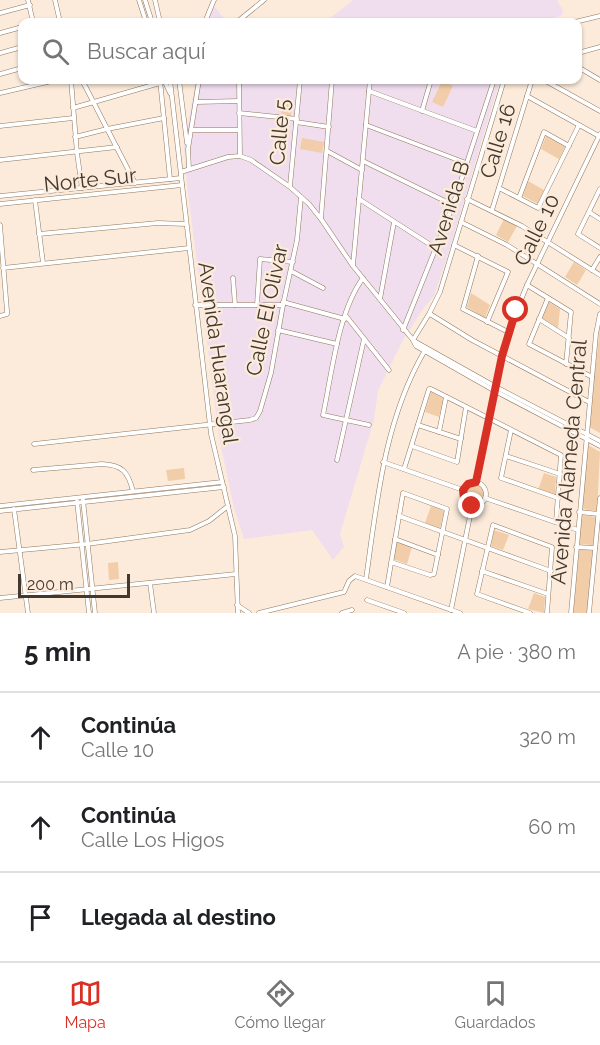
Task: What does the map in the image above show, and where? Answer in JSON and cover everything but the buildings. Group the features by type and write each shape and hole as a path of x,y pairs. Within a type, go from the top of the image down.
{"street":[{"path":"55,0 59,18"},
{"path":"139,0 145,18"},
{"path":"145,0 151,18"},
{"path":"155,0 159,18"},
{"path":"207,18 214,0"},
{"path":"242,18 264,0"},
{"path":"0,13 29,3 32,18"},
{"path":"582,20 600,16"},
{"path":"0,33 18,28"},
{"path":"582,52 600,47"},
{"path":"0,53 18,48"},
{"path":"0,74 18,69"},
{"path":"582,69 599,78"},
{"path":"0,93 39,84"},
{"path":"71,84 76,153 82,188"},
{"path":"84,84 135,183"},
{"path":"73,108 151,84"},
{"path":"161,84 170,179"},
{"name":"Avenida Huarangal","path":"163,84 172,96"},
{"name":"Avenida Huarangal","path":"172,84 210,425 235,536 238,613"},
{"path":"180,84 189,169"},
{"path":"188,149 198,84"},
{"path":"239,84 240,156"},
{"name":"Calle 5","path":"290,187 300,84"},
{"path":"321,219 332,84"},
{"path":"353,266 370,84"},
{"path":"422,111 430,84"},
{"name":"Avenida B","path":"403,330 437,249 493,84"},
{"name":"Avenida B","path":"413,340 440,292 503,84"},
{"name":"Calle 16","path":"492,210 531,84"},
{"path":"551,84 600,111"},
{"path":"369,91 477,131"},
{"path":"527,96 600,136"},
{"path":"196,102 239,101"},
{"path":"239,113 296,120 329,127"},
{"path":"0,126 73,118"},
{"path":"75,137 164,118"},
{"path":"366,125 466,163"},
{"path":"499,188 538,208 579,125"},
{"name":"Calle 5","path":"191,130 239,130"},
{"path":"519,198 544,132 568,146"},
{"name":"Calle 10","path":"476,482 508,332 527,285 600,136"},
{"path":"0,160 117,147"},
{"path":"327,151 362,170"},
{"path":"181,172 228,157 240,156 251,160 301,196 321,219 353,266 413,340 501,394 600,441"},
{"path":"363,160 453,205"},
{"name":"Norte Sur","path":"0,196 181,178"},
{"name":"Norte Sur","path":"0,204 182,185"},
{"path":"600,190 578,234 600,248"},
{"name":"Calle El Olivar","path":"210,425 256,418 260,411 271,373 293,262 301,196"},
{"path":"359,199 437,249"},
{"path":"468,199 522,226 600,275"},
{"path":"35,200 43,263"},
{"path":"589,212 600,219"},
{"path":"380,300 394,222"},
{"path":"461,222 507,245 600,304"},
{"path":"39,234 158,224 186,224"},
{"path":"0,225 2,280 8,311 3,316"},
{"path":"454,245 508,272 487,322"},
{"path":"3,268 189,248"},
{"path":"478,256 464,309 508,332"},
{"path":"592,270 600,257"},
{"path":"257,305 260,259 293,262"},
{"path":"291,271 323,288"},
{"path":"233,278 236,305"},
{"path":"363,278 354,291 337,344 323,414 369,425"},
{"path":"527,285 571,312 566,364"},
{"path":"548,298 529,344 592,377"},
{"path":"195,304 283,304 345,317 389,370"},
{"path":"429,314 589,402"},
{"name":"Avenida Alameda Central","path":"570,613 589,402 600,314"},
{"path":"539,319 569,338"},
{"path":"278,330 337,344"},
{"path":"337,460 348,420 364,339"},
{"path":"413,340 416,346 424,352 586,435 600,446"},
{"path":"366,579 383,462 409,378 424,352"},
{"path":"404,469 430,388 562,457 555,522"},
{"path":"494,398 501,394"},
{"path":"439,432 447,397"},
{"path":"412,446 456,462 466,407"},
{"path":"34,444 210,425"},
{"path":"418,425 461,439"},
{"path":"511,430 502,479 558,498"},
{"path":"506,456 560,474"},
{"path":"383,462 463,490"},
{"path":"33,470 114,465 129,476 133,491"},
{"path":"463,490 468,484 476,482 483,486 485,498 482,503 472,506"},
{"path":"0,506 80,500 133,491 223,484"},
{"path":"0,511 223,484"},
{"path":"463,490 465,501 472,506"},
{"path":"387,587 391,562 399,516 402,494 447,510 434,574 430,575 391,562"},
{"path":"485,498 578,530"},
{"name":"Avenida Alameda Central","path":"589,613 600,498"},
{"path":"80,500 95,613"},
{"path":"0,552 85,544 190,530 228,506"},
{"path":"451,610 472,506"},
{"path":"14,509 28,613"},
{"path":"579,512 598,514"},
{"path":"399,516 551,571"},
{"path":"530,613 477,594 493,525 553,548 547,613"},
{"path":"395,539 438,555"},
{"path":"85,544 89,613"},
{"path":"576,546 595,548"},
{"path":"482,571 548,594"},
{"path":"0,598 236,574"},
{"path":"259,613 277,611 344,592 349,581 355,576 460,613"},
{"path":"150,583 154,613"},
{"path":"367,600 404,613"},
{"path":"237,605 249,613"},
{"path":"438,613 441,606"},
{"path":"342,613 352,610"}],"shaded area":[{"path":"353,0 557,0 563,10 562,15 553,18 330,18"},
{"path":"210,1 224,18 207,18"},
{"path":"195,84 499,84 434,296 402,342 378,391 374,420 340,534 344,547 333,560 312,530 244,539 234,508 219,437 184,145"},
{"path":"441,84 453,86 443,107 432,102"},
{"path":"283,101 292,102 291,116 281,115"},
{"path":"546,136 565,147 559,159 541,149"},
{"path":"302,138 324,142 322,153 300,149"},
{"path":"528,181 544,190 538,204 523,196"},
{"path":"504,219 517,226 508,242 496,235"},
{"path":"574,262 586,270 577,285 565,277"},
{"path":"471,293 490,305 485,318 467,307"},
{"path":"549,302 560,309 558,328 542,318"},
{"path":"600,326 600,433 589,427"},
{"path":"431,392 444,399 439,417 425,412"},
{"path":"588,445 600,452 597,511 582,509"},
{"path":"184,468 185,479 168,481 166,470"},
{"path":"544,473 556,477 555,495 538,490"},
{"path":"474,484 481,487 484,494 481,501 474,504 467,501 464,494 467,487"},
{"path":"431,506 444,511 440,529 425,523"},
{"path":"582,515 596,517 593,545 579,544"},
{"path":"494,530 509,535 503,550 491,546"},
{"path":"395,540 412,547 407,564 393,559"},
{"path":"579,549 593,551 587,613 573,613"},
{"path":"118,562 119,579 109,580 108,563"},
{"path":"534,593 545,597 544,613 528,609"}],"route":[{"path":"472,506 465,501 462,494 465,486 476,482 502,356 516,310"}]}
